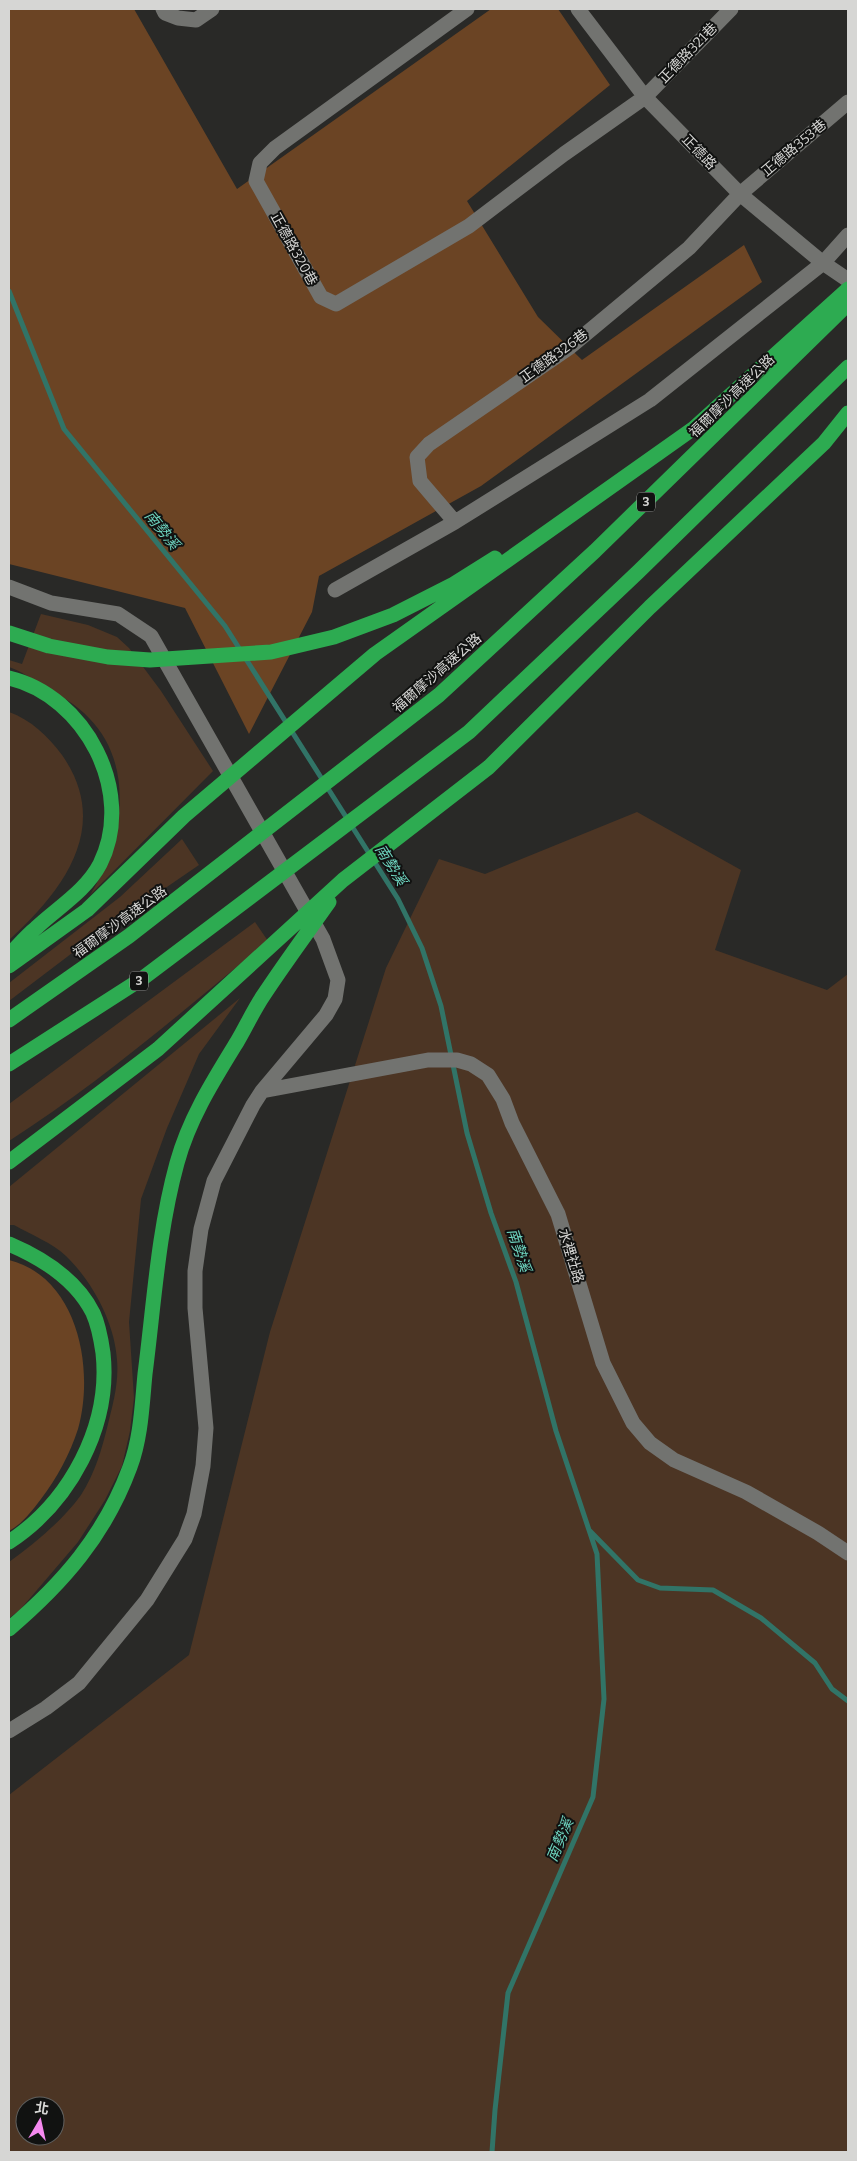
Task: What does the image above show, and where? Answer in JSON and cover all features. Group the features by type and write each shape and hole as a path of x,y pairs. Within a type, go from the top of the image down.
{"highway":[{"path":"9,966 87,910 184,816 375,654 694,428 848,289"},
{"name":"福爾摩沙高速公路","path":"9,1020 130,936 440,695 594,551 848,304"},
{"name":"3","path":"9,1064 143,978 469,732 638,572 848,367"},
{"path":"9,1162 158,1049 343,880 489,767 650,607 824,443 848,414"},
{"path":"9,634 108,657 150,660 271,652 334,637 393,614 452,584 587,505"},
{"path":"9,678 37,689 56,701 85,731 97,750 106,772 111,796 110,828 100,864 86,884 35,928 9,955"},
{"path":"9,1629 65,1578 90,1546 115,1502 130,1466 139,1429 165,1213 178,1161 195,1115 213,1080 238,1041 262,997 343,880"},
{"path":"9,1244 48,1264 70,1282 82,1296 100,1328 105,1382 99,1420 83,1459 50,1506 24,1531 9,1542"}],"street":[{"path":"163,9 164,12 178,18 196,20 212,9"},
{"name":"正德路320巷","path":"467,9 274,148 260,162 256,181 322,297 336,304 469,226 564,154 645,97"},
{"name":"正德路","path":"578,9 645,97 740,194 823,263 844,277"},
{"name":"正德路321巷","path":"645,97 731,9"},
{"name":"正德路353巷","path":"740,194 848,102"},
{"name":"正德路326巷","path":"455,522 420,481 417,457 429,444 570,347 689,248 740,194"},
{"path":"335,590 455,522 650,400 823,263 848,235"},
{"path":"9,587 51,603 118,614 151,636 324,939 338,980 335,999 326,1016 262,1091 234,1139 214,1181 201,1229 195,1271 194,1308 206,1428 203,1466 194,1514 185,1540 147,1600 79,1683 46,1708 9,1731"},
{"name":"水裡社路","path":"262,1091 428,1060 451,1059 471,1064 488,1075 503,1099 512,1123 558,1214 603,1363 633,1423 650,1443 674,1460 746,1492 818,1533 848,1553"}],"shaded area":[{"path":"9,9 134,9 237,189 491,9 558,9 610,85 467,201 538,317 582,360 744,245 762,282 481,486 319,576 312,612 249,734 185,608 9,564"},
{"path":"41,614 88,625 117,637 129,648 161,691 213,771 90,895 110,852 117,828 120,805 119,781 114,758 104,737 89,718 63,697 23,673 9,667 9,660 22,664"},
{"path":"9,712 32,724 57,748 76,781 83,807 82,832 75,855 63,878 48,900 9,940"},
{"path":"637,812 741,870 715,950 827,990 848,974 848,2152 9,2152 9,1795 189,1655 270,1332 386,968 439,859 485,874"},
{"path":"182,839 199,865 88,941 9,1001 9,983 120,897"},
{"path":"255,922 268,941 109,1070 9,1141 9,1104"},
{"path":"240,998 199,1054 167,1128 141,1199 129,1322 134,1398 130,1431 122,1466 105,1500 78,1542 19,1611 9,1618 9,1562 57,1523 74,1505 86,1487 98,1461 106,1433 115,1393 117,1360 112,1332 101,1304 76,1266 66,1256 42,1239 14,1225 9,1225 9,1187"},
{"path":"9,1260 32,1270 51,1285 66,1305 76,1328 82,1354 84,1380 83,1405 78,1429 63,1466 38,1504 22,1521 9,1531"}],"waterway":[{"name":"南勢溪","path":"9,291 64,429 225,626 398,899 422,948 441,1006 467,1133 491,1213 516,1282 556,1431 597,1554 604,1699 593,1797 508,1993 492,2152"},
{"name":"南勢溪","path":"590,1531 638,1580 660,1588 713,1590 761,1618 815,1663 832,1689 848,1701"}]}
